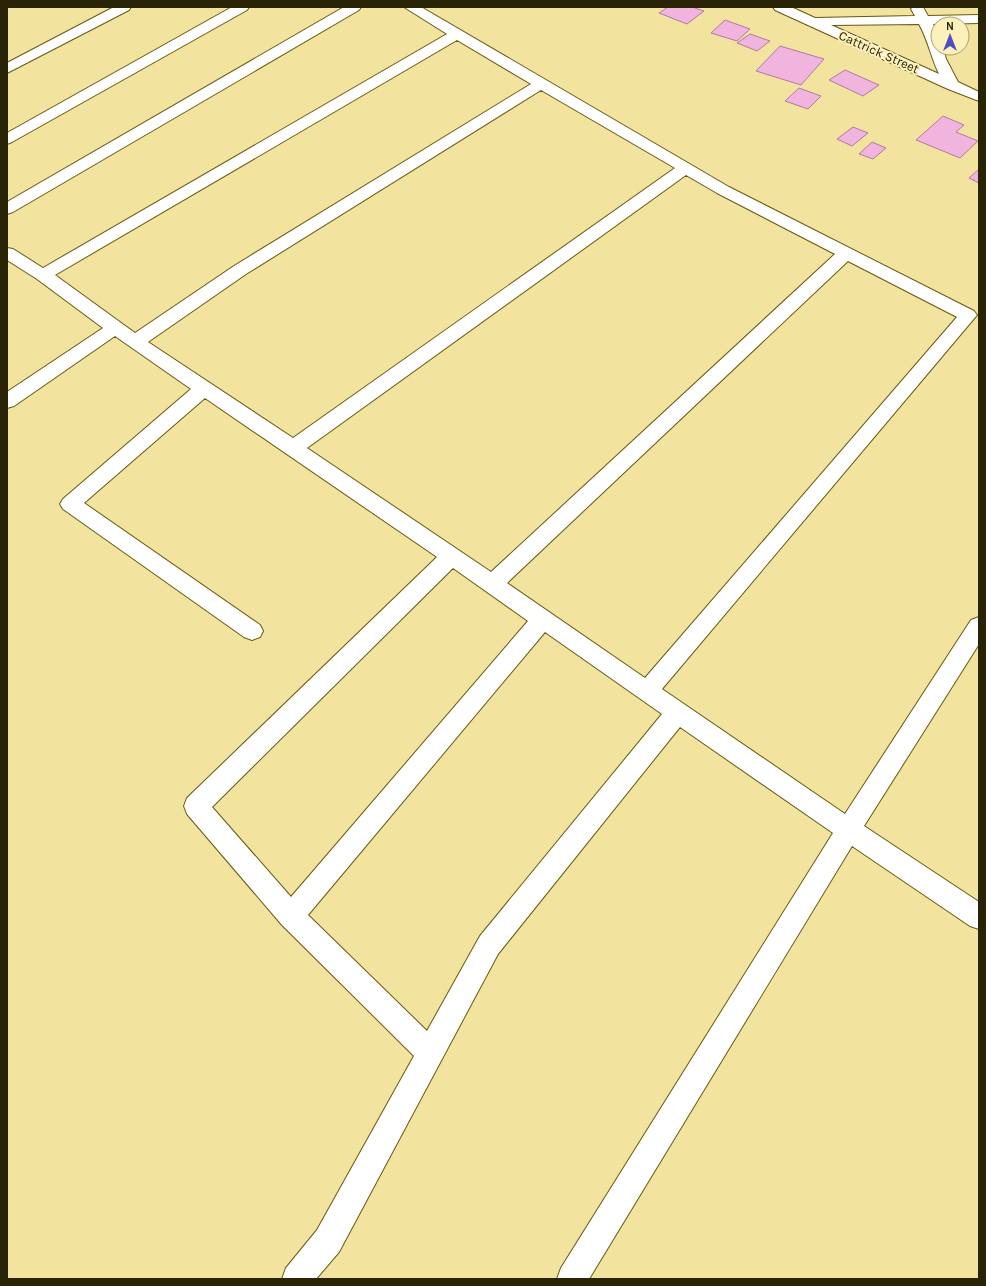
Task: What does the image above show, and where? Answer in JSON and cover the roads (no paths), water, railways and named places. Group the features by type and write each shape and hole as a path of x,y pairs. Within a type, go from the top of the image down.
{"street":[{"path":"7,69 124,7"},
{"path":"7,139 242,7"},
{"path":"7,209 354,7"},
{"path":"411,7 723,190 968,316 646,691"},
{"name":"Cattrick Street","path":"780,7 979,97"},
{"path":"916,7 934,38 939,58 953,86"},
{"path":"810,21 979,19"},
{"path":"43,275 457,34"},
{"path":"135,342 240,270 541,84"},
{"path":"293,448 685,168"},
{"path":"7,253 43,275 135,342 452,556 848,830 979,917"},
{"path":"492,584 846,253"},
{"path":"7,401 115,328"},
{"path":"204,388 70,504 252,632"},
{"path":"430,1053 291,916 196,806 452,556"},
{"path":"291,916 543,619"},
{"path":"572,1279 848,830 979,626"},
{"path":"297,1279 328,1241 488,945 678,712"}]}
